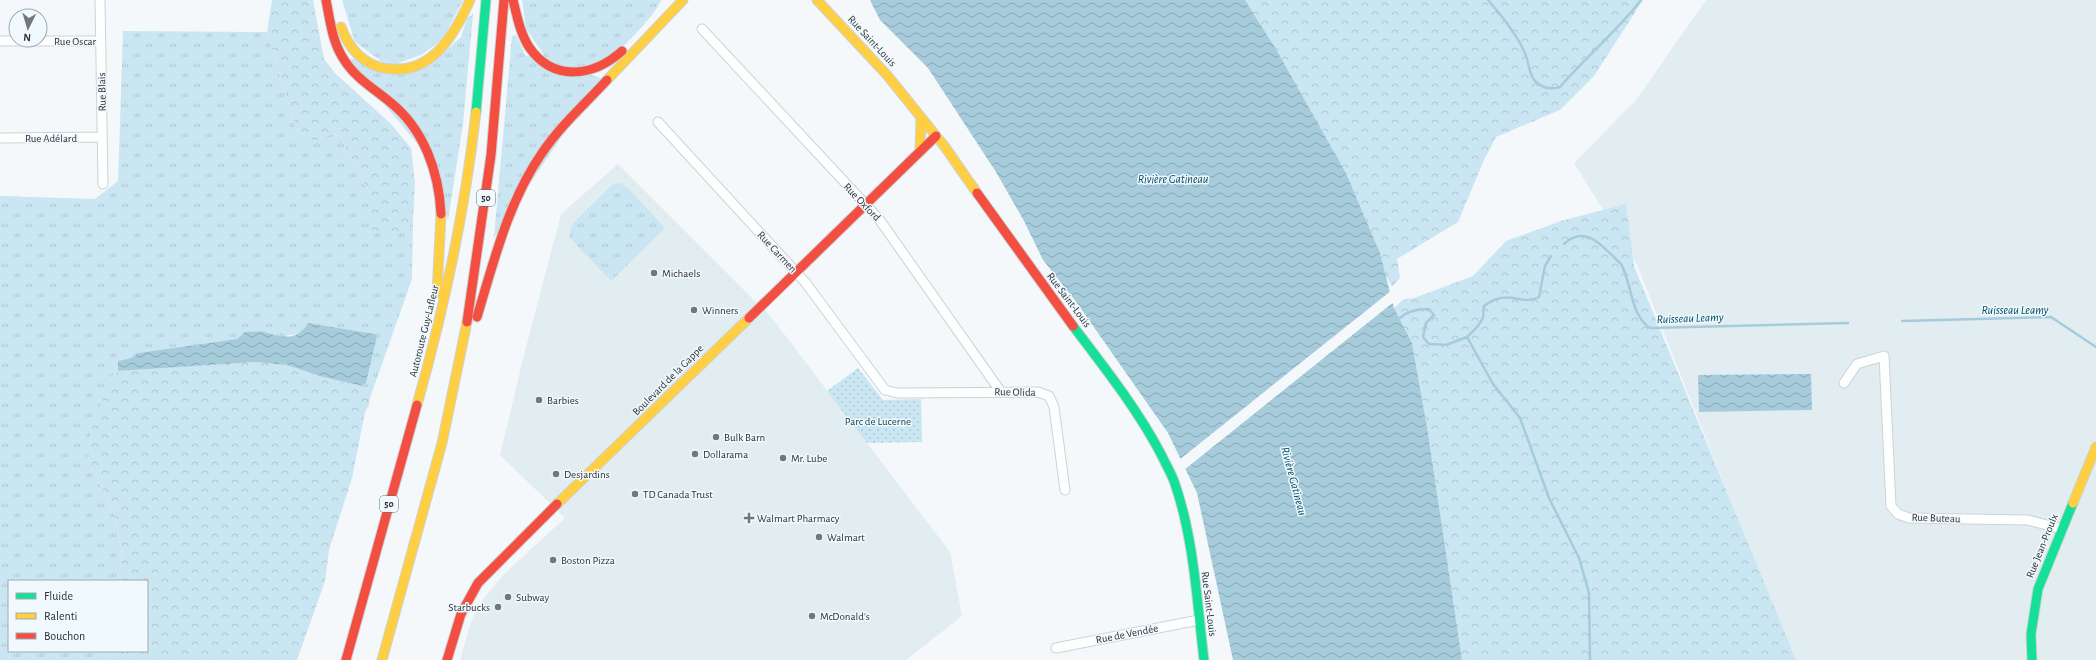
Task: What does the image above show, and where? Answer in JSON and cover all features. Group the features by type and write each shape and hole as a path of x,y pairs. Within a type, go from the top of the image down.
{"main road":[{"path":"326,0 333,34 344,59 355,72 391,102 407,119 422,140 435,170 441,197 443,220 433,348"},
{"path":"335,0 342,31 352,49 371,64 384,68 400,69 421,64 444,47 458,27 470,0"},
{"name":"Autoroute Guy-Lafleur","path":"346,660 433,348 454,258 467,184 480,79 486,0"},
{"name":"50","path":"382,660 434,471 469,313 488,182 496,105 504,0"},
{"path":"513,0 522,31 533,52 541,60 554,68 576,73 596,69 612,60 670,0"},
{"path":"452,395 506,219 529,171 559,131 683,0"},
{"name":"Rue Saint-Louis","path":"817,0 887,75 936,136 1036,276 1128,400 1159,448 1175,482 1182,506 1204,660"},
{"path":"920,150 921,118"},
{"name":"Boulevard de la Gappe","path":"447,660 464,606 476,585 486,573 864,204 936,136"},
{"name":"Rue Jean-Proulx","path":"2032,660 2032,634 2038,589 2096,447"}],"street":[{"name":"Rue Blais","path":"100,0 103,184"},
{"name":"Rue Oxford","path":"702,29 890,232 1001,392"},
{"name":"Rue Oscar","path":"0,41 101,42"},
{"name":"Rue Carmen","path":"658,122 812,291 885,390"},
{"name":"Rue Adélard","path":"0,138 102,137"},
{"name":"Rue Buteau","path":"1844,382 1857,364 1884,356 1891,506 1898,514 1909,518 2028,520 2062,529"},
{"name":"Rue Olida","path":"885,390 897,392 1044,393 1052,400 1065,490"},
{"name":"Rue de Vendée","path":"1056,648 1199,620"}],"shaded area":[{"path":"1706,0 2096,0 2096,660 1794,660 1637,265 1574,163 1636,100"},
{"path":"618,164 772,318 950,552 962,616 906,660 460,660 471,622 483,599 506,572 565,518 500,455 524,355 561,214"}],"green space":[{"path":"272,0 313,0 324,59 336,74 390,123 411,148 415,182 413,219 406,233 376,233 370,228 370,194 340,136 332,134 317,140 302,138 297,131 267,32"},
{"path":"342,0 463,0 443,39 421,55 398,63 381,61 355,42"},
{"path":"522,0 661,0 646,23 613,55 568,70 545,57 526,28"},
{"path":"1245,0 1643,0 1594,76 1560,110 1496,137 1484,160 1458,222 1397,259 1400,278 1392,287 1385,274 1380,253 1346,173 1276,49"},
{"path":"473,14 463,124 448,220 438,168 345,58 429,66 461,37 467,18"},
{"path":"123,31 267,32 297,131 316,140 332,134 340,136 370,194 370,228 406,233 413,219 412,279 370,398 362,386 366,383 377,337 375,334 308,323 302,332 298,334 276,337 262,332 238,339 138,353 131,358 118,361 118,371 112,376 88,459 116,519 122,554 118,580 8,580 8,652 110,652 109,660 0,660 0,196 95,199 118,181"},
{"path":"516,35 525,55 601,78 494,237 512,36"},
{"path":"620,183 629,189 665,228 611,281 569,237 572,224 613,184"},
{"path":"1626,204 1634,266 1796,660 1462,660 1428,433 1412,343 1394,308 1404,299 1414,298 1473,276 1506,241 1561,221"},
{"path":"256,362 287,365 323,377 362,386 370,398 369,405 365,412 352,478 329,550 325,581 297,660 109,660 110,652 148,652 148,580 118,580 122,554 116,519 88,459 90,433 112,376 118,371"},
{"name":"Parc de Lucerne","path":"858,368 883,400 921,399 922,442 867,443 827,391"}],"water":[{"name":"Rivière Gatineau","path":"870,0 1245,0 1276,49 1346,173 1380,253 1394,308 1412,343 1428,433 1462,660 1233,660 1197,493 1168,433 1077,303 1043,260 1024,221 996,172 928,68 880,20"},
{"path":"308,323 375,334 377,337 366,383 362,386 323,377 287,365 256,362 118,371 118,361 131,358 138,353 237,339 245,332 262,332 283,336 294,336 304,329"},
{"path":"1811,374 1812,410 1699,412 1698,375"}],"pier":[{"path":"1392,290 1395,301 1184,470 1179,460"}],"waterway":[{"path":"1488,0 1508,24 1521,44 1533,78 1540,85 1546,88 1560,87 1641,0"},
{"name":"Ruisseau Leamy","path":"1564,244 1572,238 1580,236 1587,237 1594,240 1608,251 1621,264 1625,272 1635,307 1643,322 1650,328 1848,323"},
{"name":"Ruisseau Leamy","path":"1400,318 1413,311 1429,309 1434,315 1426,323 1423,337 1429,344 1446,345 1467,337 1478,326 1483,318 1484,306 1500,298 1507,297 1526,300 1539,297 1545,266 1551,256"},
{"name":"Ruisseau Leamy","path":"1902,321 2051,317 2096,347"},
{"path":"1467,337 1493,384 1520,418 1549,498 1579,558 1589,593 1590,660"}],"traffic: fast":[{"path":"476,112 486,0"},
{"path":"1073,326 1132,406 1153,439 1174,480 1187,527 1191,549 1204,660"},
{"path":"2032,660 2031,634 2038,589 2073,503"}],"traffic: slow":[{"path":"341,27 351,46 360,57 366,61 379,67 396,69 412,67 425,62 447,41 456,28 470,0"},
{"path":"607,80 683,0"},
{"path":"817,0 887,75 945,147 977,193"},
{"path":"417,405 445,296 460,223 476,112"},
{"path":"920,150 921,118"},
{"path":"437,293 441,214"},
{"path":"557,504 749,318"},
{"path":"382,660 442,443 467,322"},
{"path":"2073,503 2096,447"}],"traffic: jam":[{"path":"326,0 336,45 347,65 358,77 402,113 421,138 433,167 440,198 441,214"},
{"path":"467,322 491,155 504,0"},
{"path":"513,0 519,24 526,42 539,58 550,66 561,71 574,72 586,70 611,60 622,51"},
{"path":"477,317 503,232 520,191 530,172 549,143 573,115 607,80"},
{"path":"749,318 936,136"},
{"path":"977,193 1073,326"},
{"path":"346,660 417,405"},
{"path":"447,660 461,614 478,583 557,504"}],"place":[{"name":"Michaels","path":"654,273"},
{"name":"Winners","path":"694,310"},
{"name":"Barbies","path":"539,400"},
{"name":"Bulk Barn","path":"716,437"},
{"name":"Dollarama","path":"695,454"},
{"name":"Mr. Lube","path":"783,458"},
{"name":"Desjardins","path":"556,474"},
{"name":"TD Canada Trust","path":"635,494"},
{"name":"Walmart Pharmacy","path":"749,518"},
{"name":"Walmart","path":"819,537"},
{"name":"Boston Pizza","path":"553,560"},
{"name":"Subway","path":"508,597"},
{"name":"Starbucks","path":"498,607"},
{"name":"McDonald's","path":"812,616"}]}
